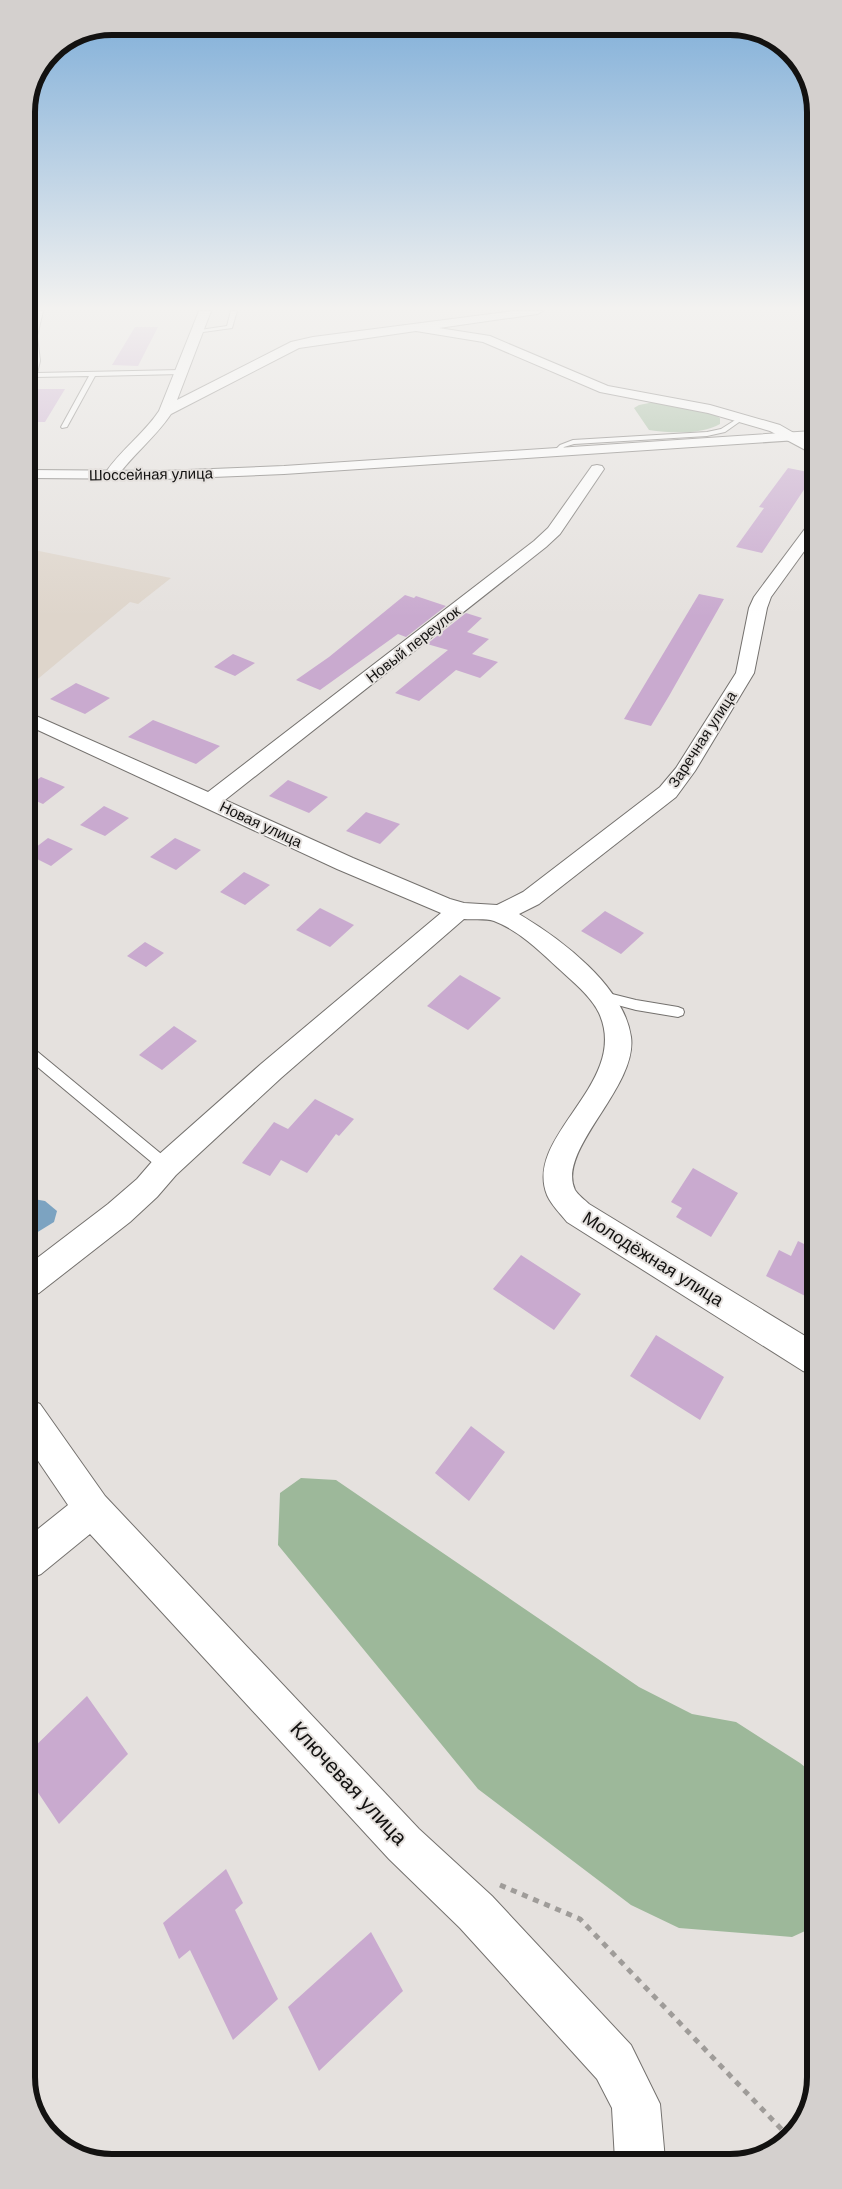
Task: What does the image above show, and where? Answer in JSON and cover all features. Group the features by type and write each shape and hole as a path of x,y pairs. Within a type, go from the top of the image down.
{"street":[{"path":"111,475 116,467 156,426 165,413"},
{"path":"721,413 775,428 807,446"},
{"name":"Шоссейная улица","path":"35,474 111,475 284,470 807,436"},
{"name":"Новый переулок","path":"210,801 540,544 554,531 597,469"},
{"name":"Заречная улица","path":"499,914 531,898 646,811 668,792 686,771 745,673 758,608 763,597 807,537"},
{"name":"Новая улица","path":"35,722 356,870 459,910 499,914"},
{"path":"35,1278 147,1188 166,1166 271,1070 459,910"},
{"name":"Молодёжная улица","path":"499,914 528,931 556,952 599,996 612,1012 618,1039 614,1067 563,1155 558,1175 561,1194 578,1213 807,1355"},
{"name":"Ключевая улица","path":"35,1426 92,1509 404,1844 476,1912 614,2062 636,2104 640,2154"},
{"path":"35,1556 92,1509"}],"lane":[{"path":"64,427 72,413"},
{"path":"556,452 562,446 573,442 600,439 686,437 707,434 723,431 740,419"},
{"path":"599,996 678,1012"},
{"path":"35,1058 166,1166"}],"path":[{"path":"492,1882 580,1919 784,2132"}],"shaded area":[{"path":"35,551 171,578 138,604 130,602 35,681"}],"green space":[{"path":"638,413 711,413 720,418 720,424 695,432 649,430"},
{"path":"301,1478 336,1480 639,1687 692,1714 736,1722 807,1769 807,1930 792,1937 679,1928 631,1905 478,1789 278,1545 280,1493"}],"water":[{"path":"35,1199 45,1201 57,1211 54,1222 35,1234"}],"building":[{"path":"35,413 50,413 45,422 35,422"},
{"path":"788,468 807,472 807,485 762,553 736,547 764,508 759,507"},
{"path":"699,594 724,599 651,726 624,719"},
{"path":"405,595 414,598 416,596 446,606 406,637 398,634 320,690 296,680 329,657"},
{"path":"466,613 482,618 467,632 489,639 472,654 498,662 480,678 456,670 419,701 395,693 448,650 427,644"},
{"path":"233,654 255,663 235,676 214,667"},
{"path":"76,683 110,698 85,714 50,699"},
{"path":"153,720 220,746 196,764 128,737"},
{"path":"41,777 65,787 43,804 35,800 35,781"},
{"path":"288,780 328,797 309,813 269,796"},
{"path":"104,806 129,818 105,836 80,825"},
{"path":"366,812 400,824 380,844 346,831"},
{"path":"48,838 73,849 51,866 35,858 35,848"},
{"path":"175,838 201,850 176,870 150,857"},
{"path":"244,872 270,885 245,905 220,892"},
{"path":"320,908 354,925 330,947 296,930"},
{"path":"605,911 644,933 621,954 581,931"},
{"path":"145,942 164,953 146,967 127,956"},
{"path":"460,975 501,998 468,1030 427,1006"},
{"path":"174,1026 197,1041 162,1070 139,1055"},
{"path":"315,1099 354,1119 339,1136 336,1134 307,1173 281,1160 270,1176 242,1163 274,1122 288,1129"},
{"path":"693,1168 738,1193 711,1237 676,1217 682,1208 671,1202"},
{"path":"798,1241 807,1246 807,1297 766,1276 779,1250 791,1256"},
{"path":"521,1255 581,1294 554,1330 493,1289"},
{"path":"656,1335 724,1377 700,1420 630,1376"},
{"path":"471,1426 505,1452 469,1501 435,1473"},
{"path":"87,1696 128,1754 59,1824 35,1788 35,1746"},
{"path":"226,1869 243,1903 235,1910 278,1999 233,2040 190,1950 179,1959 163,1923"},
{"path":"371,1932 403,1991 319,2071 288,2007"}]}
